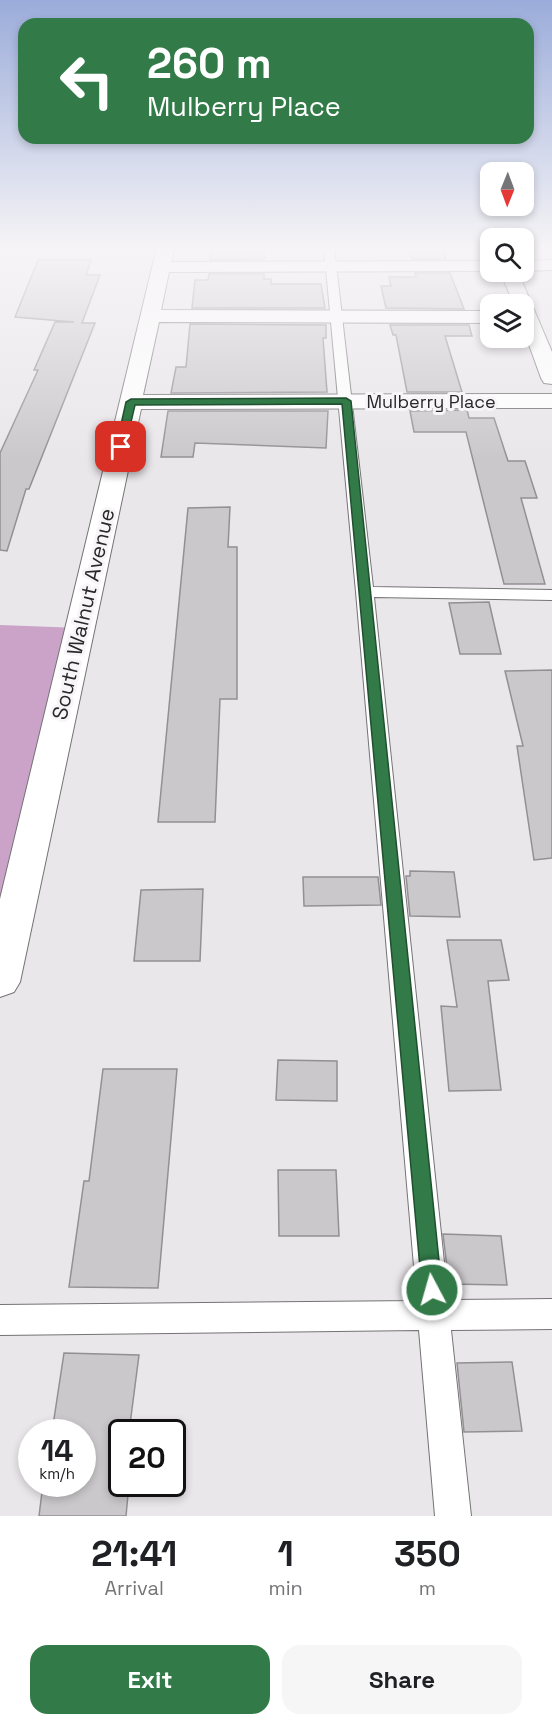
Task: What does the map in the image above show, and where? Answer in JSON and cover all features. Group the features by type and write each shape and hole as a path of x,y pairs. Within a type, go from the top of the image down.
{"street":[{"name":"South Walnut Avenue","path":"0,982 151,318"},
{"path":"534,336 552,378"},
{"name":"Mulberry Place","path":"131,402 552,401"}],"lane":[{"path":"338,318 453,1516"},
{"path":"365,592 552,595"},
{"path":"0,1320 434,1313 552,1314"}],"shaded area":[{"path":"0,625 80,628 0,981"}],"building":[{"path":"24,318 84,318 82,323 95,323 29,489 26,489 7,551 0,550 0,453 38,370 34,370 55,322 74,322"},
{"path":"190,324 326,325 326,338 323,338 327,392 171,393 176,367 186,367"},
{"path":"390,325 469,325 472,336 445,336 462,392 407,392 396,335 393,335"},
{"path":"467,410 469,418 494,418 508,461 525,461 537,498 521,498 545,584 504,584 466,432 414,432 410,411"},
{"path":"168,411 328,411 326,448 195,443 193,457 161,457"},
{"path":"230,507 228,547 237,547 237,699 220,699 215,822 158,822 188,508"},
{"path":"489,602 501,654 460,654 449,603"},
{"path":"552,670 552,858 534,860 517,746 523,746 505,671"},
{"path":"410,871 454,872 460,917 410,916 406,876 410,876"},
{"path":"303,877 378,877 381,905 304,906"},
{"path":"203,889 200,961 134,961 141,890"},
{"path":"447,940 501,940 509,980 488,981 501,1090 449,1091 441,1006 457,1007"},
{"path":"278,1060 337,1061 337,1101 276,1100"},
{"path":"103,1069 177,1069 158,1288 69,1287 84,1181 89,1181"},
{"path":"278,1170 336,1170 339,1236 279,1236"},
{"path":"443,1234 501,1236 507,1285 449,1284"},
{"path":"64,1353 139,1355 131,1419 108,1419 108,1497 128,1497 126,1516 39,1516 41,1497 96,1497 96,1419 54,1419"},
{"path":"512,1362 522,1431 464,1432 457,1363"}],"route":[{"path":"121,447 131,402 346,401 432,1290"}]}
